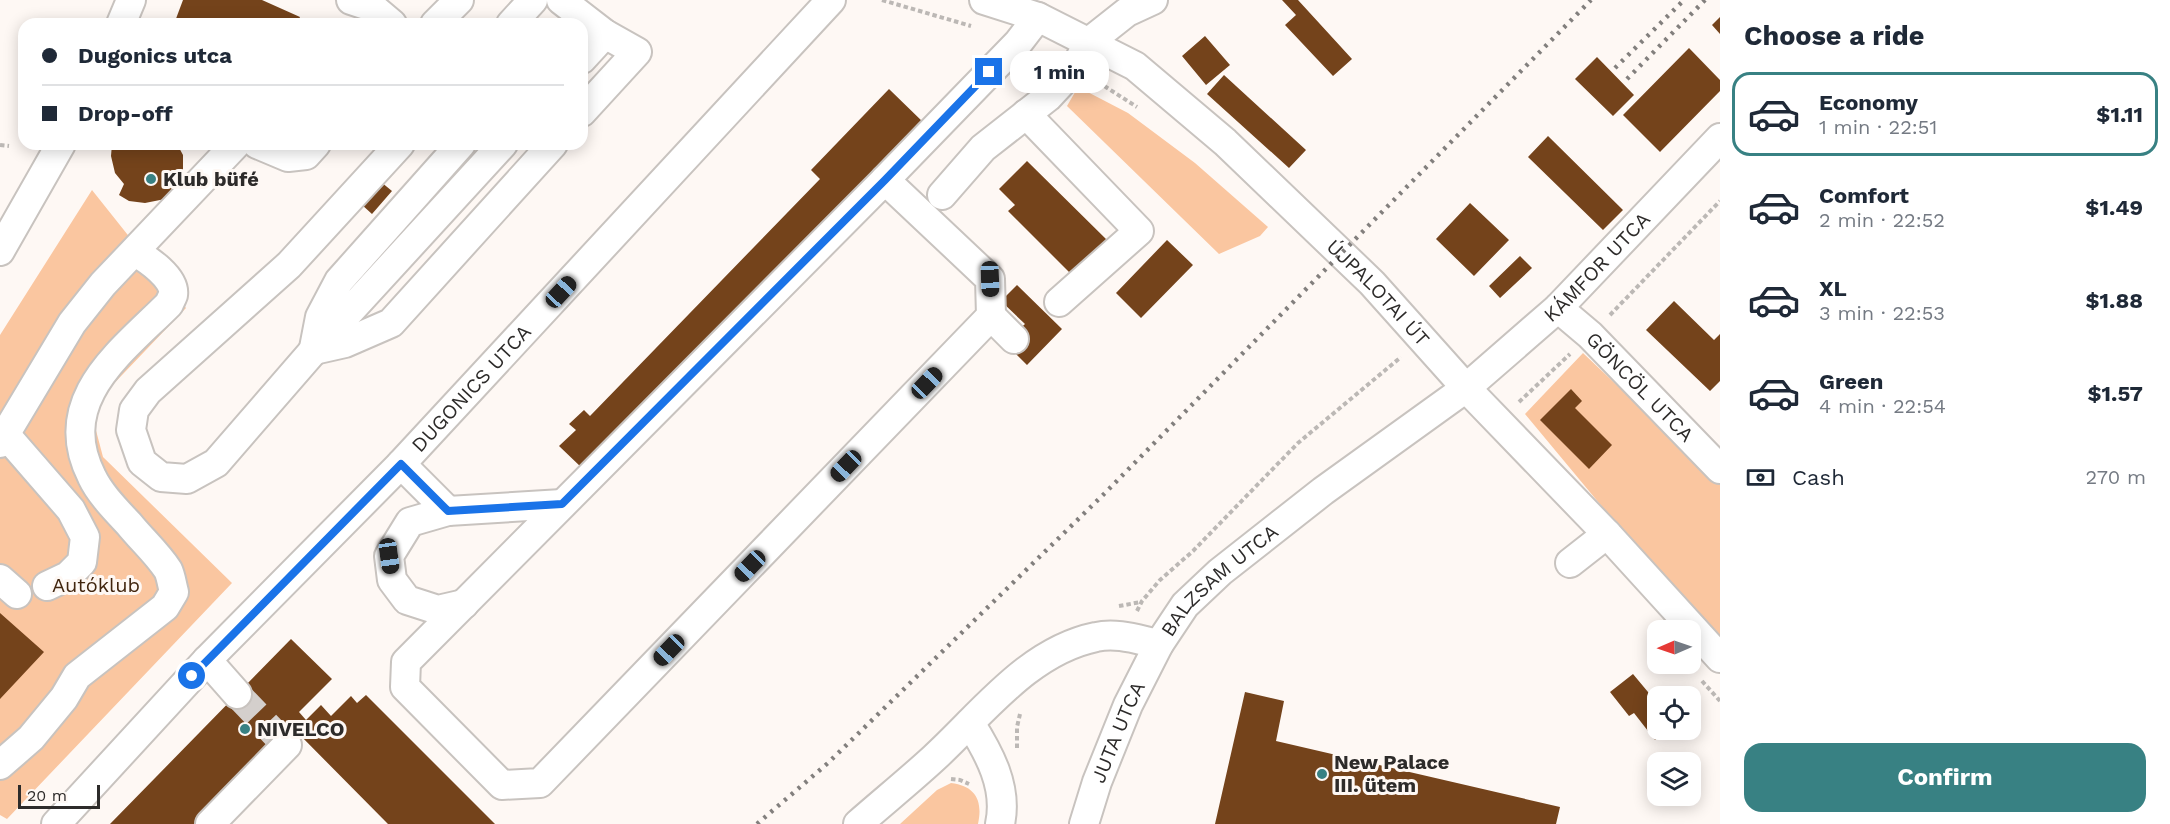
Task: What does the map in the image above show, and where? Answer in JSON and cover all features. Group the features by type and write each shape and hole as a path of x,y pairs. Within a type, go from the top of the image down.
{"street":[{"path":"124,18 131,0"},
{"path":"441,18 459,0"},
{"path":"516,18 533,0"},
{"name":"DUGONICS UTCA","path":"56,824 207,660 401,464 831,0"},
{"name":"ÚJPALOTAI ÚT","path":"984,0 1038,17 1135,66 1225,142 1372,283 1466,388 1607,534 1719,656"},
{"path":"942,195 983,148 1048,97 1075,68 1089,42 1127,12 1153,0"},
{"path":"991,316 540,783 502,785 405,687 406,662 885,180 1018,43 1038,17"},
{"path":"588,24 636,52 588,105"},
{"path":"588,52 605,34"},
{"path":"1026,114 1139,231 1059,302"},
{"name":"KÁMFOR UTCA","path":"1466,388 1558,308 1720,138"},
{"path":"0,251 58,150"},
{"path":"46,586 68,576 82,562 85,537 71,510 3,438 72,323 103,284 230,150"},
{"path":"271,150 288,157 306,155 311,150"},
{"path":"394,150 289,265 148,392 134,410 131,430 142,462 161,477 187,479 216,463 314,350 498,150"},
{"path":"314,350 320,317 339,281 456,150"},
{"path":"314,350 345,343 391,324 548,150"},
{"path":"885,180 990,279 991,316 1014,339"},
{"path":"0,765 31,738 64,698 77,676 165,607 174,592 169,571 92,478 79,433 81,414 102,372 169,304 173,294 171,286 153,263 135,252"},
{"name":"GÖNCÖL UTCA","path":"1558,308 1590,335 1720,469"},
{"name":"BALZSAM UTCA","path":"858,824 934,758 1030,668 1076,643 1096,636 1113,635 1159,644 1185,605 1220,572 1323,491 1466,388"},
{"path":"401,464 448,511"},
{"path":"464,604 438,610 407,600 392,579 389,556 410,522 448,511 562,504"},
{"path":"1570,563 1607,534"},
{"name":"JUTA UTCA","path":"1084,824 1124,716 1159,644"},
{"path":"207,660 237,694"},
{"path":"970,723 997,775 1001,798 1000,824"},
{"path":"210,824 287,745"}],"path":[{"path":"882,0 993,32 1018,43"},
{"path":"1075,68 1139,108"},
{"path":"0,145 9,146"},
{"path":"1498,422 1590,335 1720,201"},
{"path":"1394,348 1408,365"},
{"path":"1142,601 1160,580 1193,551 1298,443 1401,357"},
{"path":"1017,750 1017,727 1022,708"},
{"path":"941,782 950,779 960,780 975,788"}],"green space":[{"path":"1078,87 1128,113 1195,163 1268,227 1260,236 1219,254 1067,106"},
{"name":"Autóklub","path":"92,190 186,308 102,396 93,419 103,457 232,583 7,819 0,815 0,335"},
{"path":"1583,353 1720,483 1720,637 1648,562 1525,414"},
{"path":"951,783 966,787 976,796 979,808 978,824 900,824 937,790"}],"building":[{"path":"183,0 262,0 300,17 300,18 176,18"},
{"path":"1282,0 1298,0 1352,59 1333,76 1285,25 1296,15"},
{"path":"1720,17 1720,34 1712,25"},
{"path":"1205,36 1230,65 1206,85 1182,56"},
{"path":"1689,48 1720,80 1720,91 1660,152 1623,115"},
{"path":"1597,57 1634,95 1613,116 1575,79"},
{"path":"1224,75 1306,150 1289,168 1207,94"},
{"path":"889,89 925,124 849,204 845,199 582,468 559,446 576,430 569,424 584,410 590,416 820,179 811,170"},
{"path":"1548,136 1623,210 1603,230 1528,157"},
{"name":"Klub büfé","path":"112,150 180,150 183,155 183,173 179,188 165,199 145,203 129,201 119,195 124,184 115,173"},
{"path":"1027,161 1107,240 1072,275 1008,211 1015,205 999,189"},
{"path":"381,182 392,191 372,214 361,204"},
{"path":"1470,203 1509,240 1474,276 1436,239"},
{"path":"1167,240 1193,265 1141,318 1116,293"},
{"path":"1520,256 1532,268 1500,298 1489,286"},
{"path":"1017,285 1062,329 1027,365 1011,349 1016,332 1025,324 1001,301"},
{"path":"1674,301 1714,340 1720,334 1720,381 1710,391 1646,330"},
{"path":"1571,389 1582,401 1575,408 1612,445 1589,469 1540,420"},
{"path":"0,613 44,652 0,699"},
{"path":"291,639 332,679 299,712 306,720 321,705 331,716 351,696 357,703 366,695 495,824 388,824 291,726 195,824 110,824"},
{"path":"1633,674 1647,691 1647,730 1634,713 1629,716 1610,692"},
{"name":"New Palace III. ütem","path":"1245,692 1284,701 1276,741 1560,807 1556,824 1215,824"}],"tunnel":[{"path":"237,694 279,738"}],"railway":[{"path":"757,824 828,763 1104,494 1591,0"},
{"path":"1615,68 1684,0"},
{"path":"1627,79 1705,0"}],"place":[{"name":"Klub büfé","path":"151,179"},
{"name":"NIVELCO","path":"245,729"},
{"name":"New Palace III. ütem","path":"1322,774"}],"route":[{"path":"192,676 401,464 448,511 562,504 885,180 989,72"}]}
